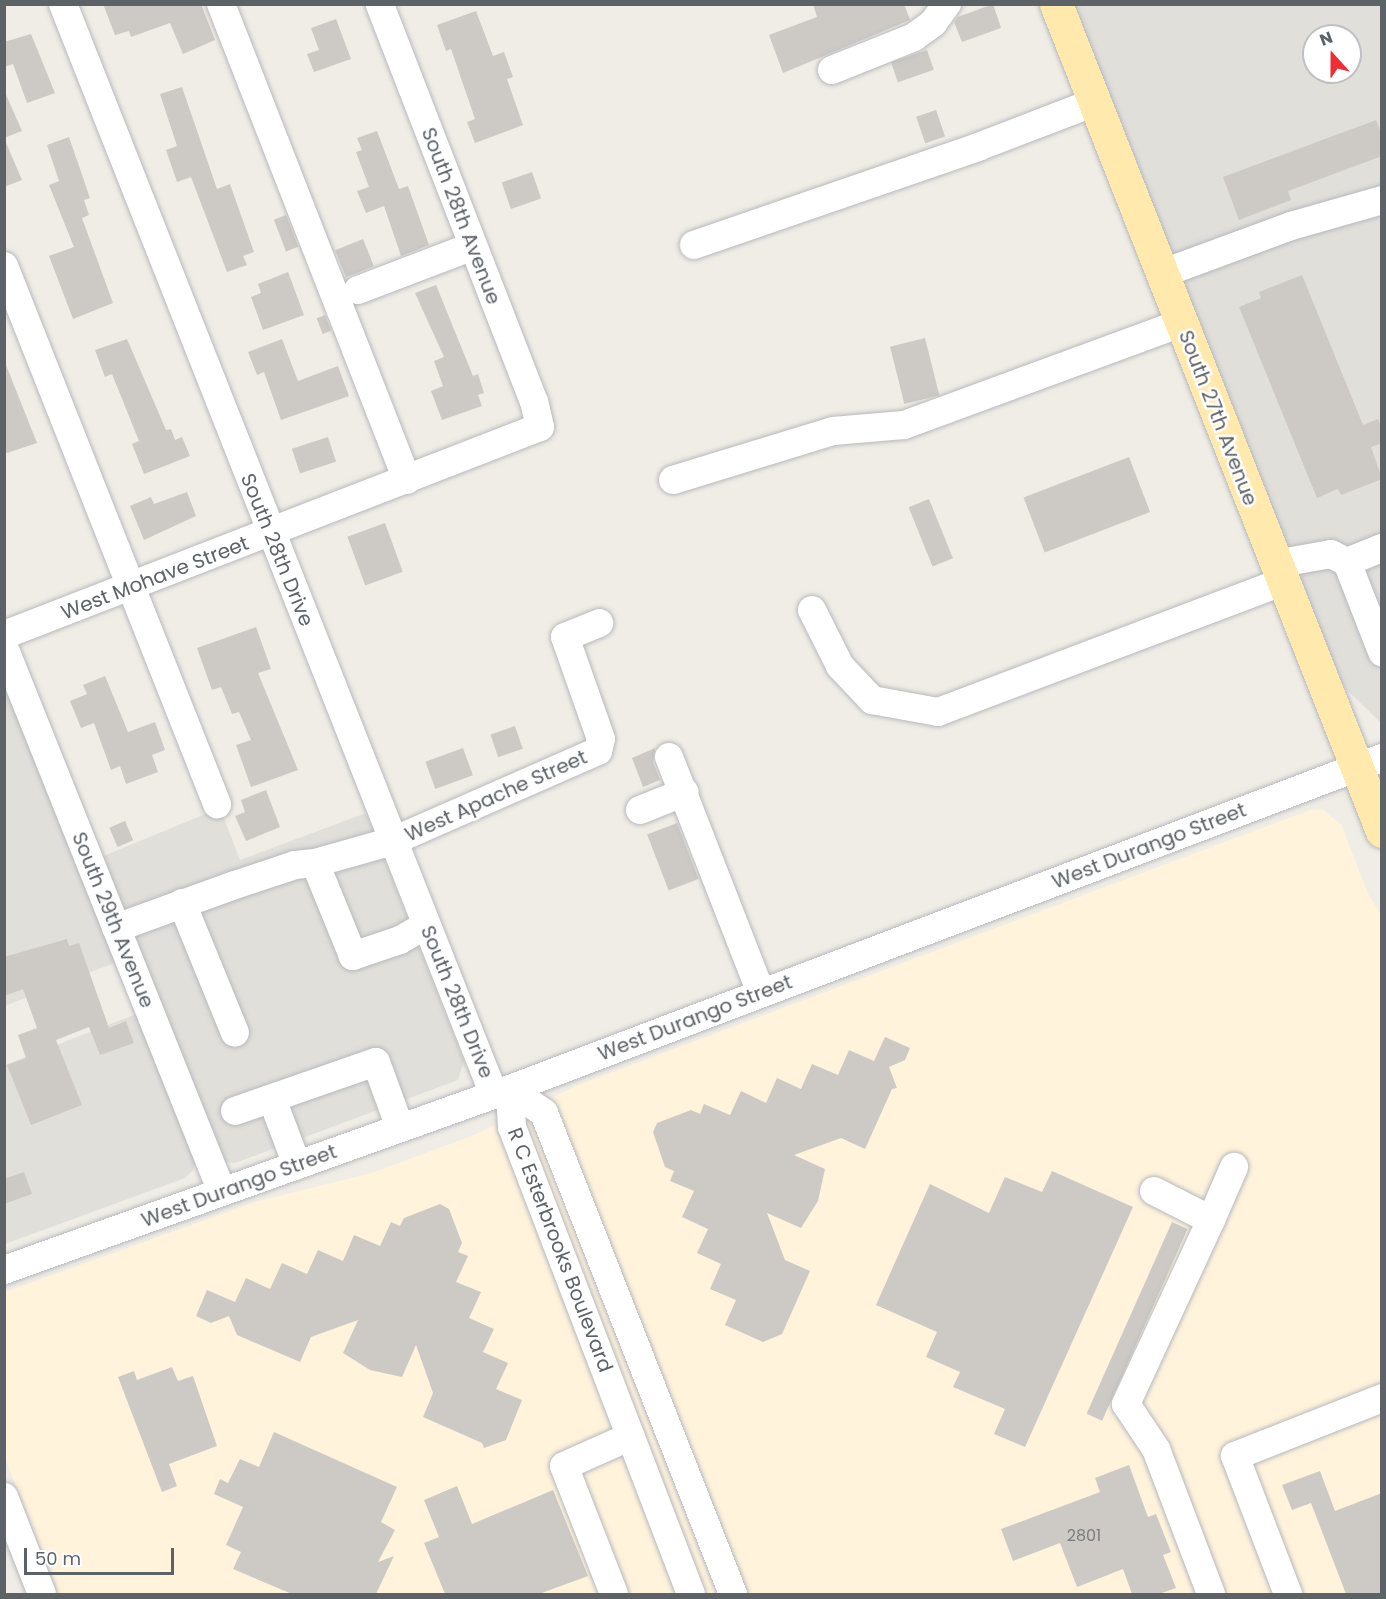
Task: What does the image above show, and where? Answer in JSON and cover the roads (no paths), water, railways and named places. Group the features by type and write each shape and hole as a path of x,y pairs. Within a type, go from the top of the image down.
{"main road":[{"name":"South 27th Avenue","path":"1056,4 1278,573 1369,763 1382,831"}],"street":[{"name":"South 28th Drive","path":"63,4 426,925 502,1092"},
{"path":"221,4 407,480"},
{"name":"South 28th Avenue","path":"380,4 534,402 540,427"},
{"path":"832,70 914,37 933,23 947,4"},
{"path":"694,244 978,147 1095,102"},
{"path":"1161,274 1291,226 1382,201"},
{"path":"358,290 473,246"},
{"path":"4,266 129,588 217,804"},
{"path":"673,480 833,431 904,425 1181,323"},
{"name":"West Mohave Street","path":"4,635 270,534 540,427"},
{"path":"1347,562 1382,548"},
{"path":"812,610 840,666 872,700 938,712 1278,573 1331,554 1347,562 1382,652"},
{"name":"West Apache Street","path":"116,928 182,903 295,866 315,863 393,841 598,751 601,739 565,637 599,623"},
{"name":"South 29th Avenue","path":"4,647 222,1192"},
{"path":"669,757 685,792 762,993"},
{"name":"West Durango Street","path":"4,1270 502,1092 1369,763"},
{"path":"640,810 685,792"},
{"path":"315,863 353,956 400,940 426,925"},
{"path":"182,903 235,1034"},
{"path":"235,1111 376,1062 400,1128"},
{"name":"R C Esterbrooks Boulevard","path":"502,1092 512,1127 691,1594"},
{"name":"R C Esterbrooks Boulevard","path":"502,1092 544,1113 733,1594"},
{"path":"272,1099 297,1165"},
{"path":"1211,1594 1156,1449 1126,1404 1234,1167"},
{"path":"1154,1191 1211,1220"},
{"path":"1288,1594 1235,1456 1382,1398"},
{"path":"614,1594 564,1466 631,1436"},
{"path":"4,1497 42,1594"}]}
